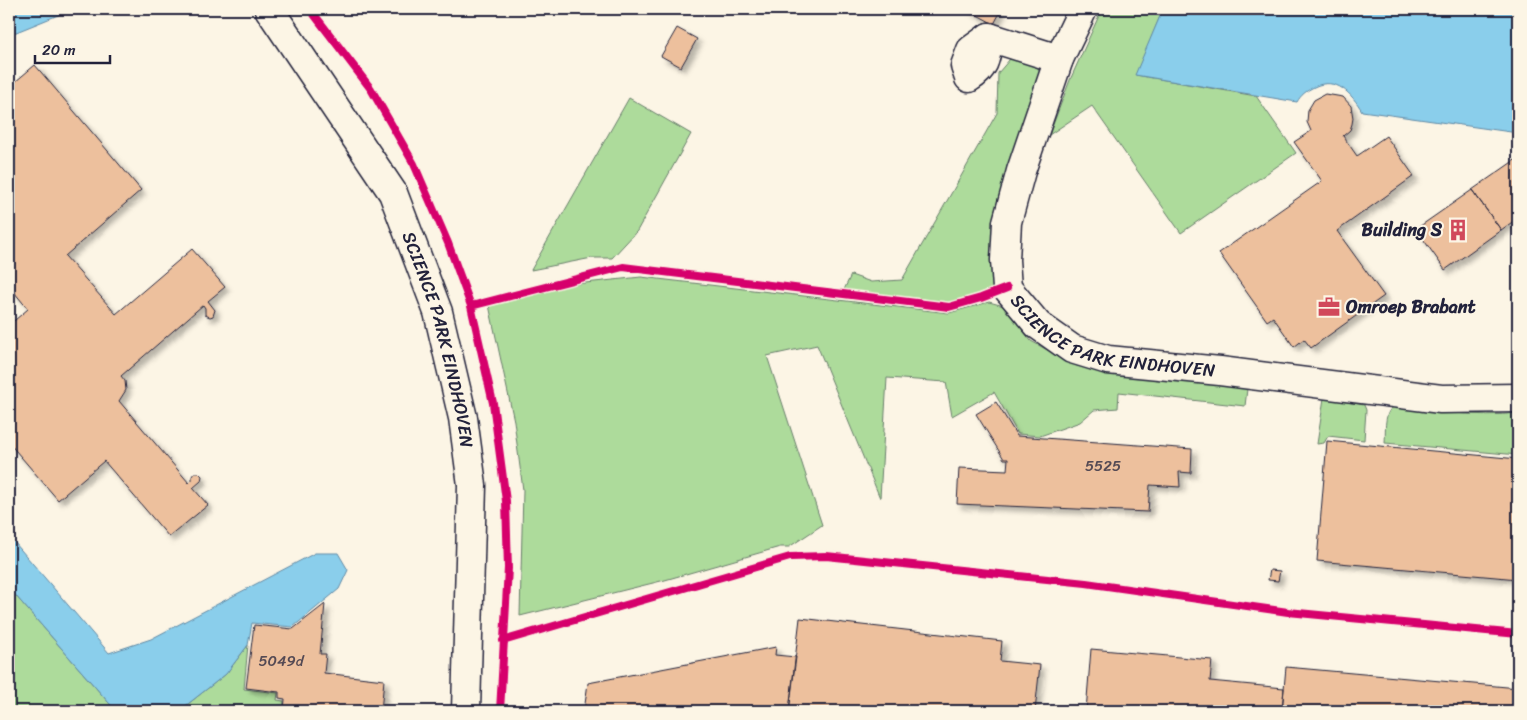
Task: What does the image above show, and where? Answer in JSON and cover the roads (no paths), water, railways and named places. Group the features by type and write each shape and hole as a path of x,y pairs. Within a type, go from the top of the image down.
{"street":[{"name":"SCIENCE PARK EINDHOVEN","path":"269,9 393,194 438,312 463,418 472,485 466,711"},
{"name":"SCIENCE PARK EINDHOVEN","path":"1083,9 1059,59 1021,171 1007,222 1005,260 1008,288 1038,325 1072,349 1108,360 1441,400 1518,398"},
{"path":"989,37 1059,59"}],"water":[{"path":"9,9 73,9 9,35"},
{"path":"1163,9 1518,9 1518,133 1362,111 1348,93 1336,85 1322,84 1306,92 1297,102 1135,75"},
{"path":"9,536 109,653 151,639 315,553 338,553 348,570 339,589 293,627 252,623 248,645 226,674 179,711 116,711 9,588"}],"place":[{"name":"Building S","path":"1458,230"},
{"name":"Omroep Brabant","path":"1329,307"}]}
